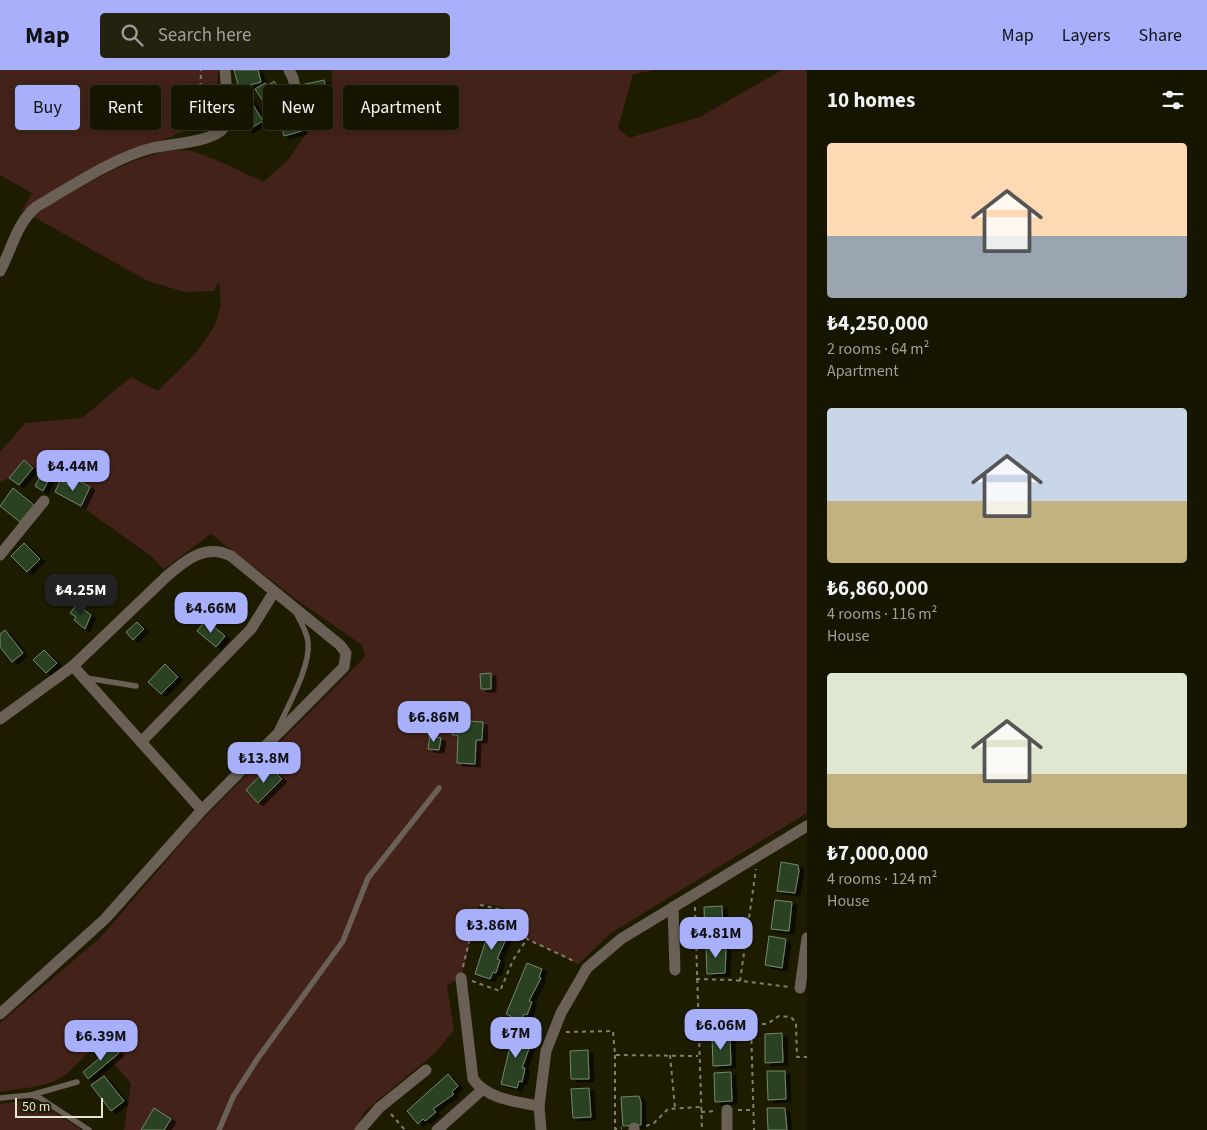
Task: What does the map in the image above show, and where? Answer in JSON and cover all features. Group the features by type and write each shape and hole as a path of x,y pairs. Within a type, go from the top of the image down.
{"street":[{"path":"0,271 24,218 36,207 143,150 210,137 224,128 226,116 225,70"},
{"path":"289,70 295,85"},
{"path":"0,555 44,501"},
{"path":"0,719 73,666 180,564 204,551 213,549 231,556 340,645 347,659 340,671 202,810 105,919 0,1014"},
{"path":"141,742 251,629 274,592"},
{"path":"73,666 202,810"},
{"path":"541,1130 539,1106 543,1064 551,1033 587,968 621,939 807,826"},
{"path":"673,907 674,970"},
{"path":"800,988 807,938"},
{"path":"461,978 470,1072 473,1079 482,1090 510,1100 539,1106"},
{"path":"360,1130 370,1116 383,1104 426,1070"},
{"path":"437,1130 482,1090"},
{"path":"727,1110 728,1130"}],"lane":[{"path":"274,736 295,691 307,658 306,634 293,608"},
{"path":"83,677 136,686"},
{"path":"219,1130 233,1096 343,940 368,878 439,788"},
{"path":"0,1098 31,1095 77,1082"},
{"path":"31,1095 47,1102 89,1130"}],"path":[{"path":"198,140 201,70"},
{"path":"740,981 757,864"},
{"path":"695,902 698,1056 702,1130"},
{"path":"478,906 493,907 515,914 527,930 527,939 513,960 500,991 479,982 461,978 478,906"},
{"path":"527,939 578,964"},
{"path":"696,979 740,981 800,988"},
{"path":"698,1024 767,1024 778,1016 791,1017 796,1023 797,1057 807,1057"},
{"path":"751,1024 754,1130"},
{"path":"561,1032 613,1031 615,1055 615,1129 634,1129 649,1126 664,1111 675,1108 701,1107"},
{"path":"615,1055 698,1056"},
{"path":"670,1056 675,1108"},
{"path":"383,1104 405,1130"}],"shaded area":[{"path":"0,70 218,70 217,85 171,85 171,130 187,130 124,155 84,174 21,213 32,193 0,175"},
{"path":"332,70 658,70 633,74 618,128 629,138 700,117 782,70 807,70 807,813 611,933 578,964 527,939 527,931 523,924 511,912 495,906 479,906 461,978 447,985 454,1030 435,1053 365,1111 355,1130 124,1130 131,1083 110,1060 119,1053 114,1046 106,1052 100,1047 95,1049 57,1080 41,1085 0,1092 0,1023 100,938 198,824 365,657 362,645 297,600 211,534 164,569 151,556 81,506 90,487 79,481 75,489 33,468 0,482 0,452 25,423 82,418 131,377 158,391 202,345 215,324 220,305 219,281 214,291 185,292 148,281 32,216 85,184 127,164 167,151 192,151 224,163 263,182 288,160 307,130 333,130"},
{"path":"25,1100 40,1103 82,1130 0,1130 0,1104"}],"building":[{"path":"234,70 258,70 261,82 250,85 238,85"},
{"path":"324,80 325,85 301,85"},
{"path":"274,81 277,85 268,85"},
{"path":"265,83 266,85 263,85 263,101 255,89"},
{"path":"253,105 263,121 253,127"},
{"path":"282,130 302,130 302,131 284,136"},
{"path":"80,457 95,466 88,476 81,472 77,479 70,475"},
{"path":"24,460 33,468 19,485 9,478"},
{"path":"42,473 50,477 43,491 35,486"},
{"path":"60,481 75,489 79,481 90,487 81,506 55,492"},
{"path":"13,488 34,505 20,522 0,506"},
{"path":"24,543 40,559 27,572 11,556"},
{"path":"77,604 91,615 85,629 74,620 76,617 70,613"},
{"path":"206,620 225,636 216,647 197,631"},
{"path":"137,622 144,629 133,640 126,632"},
{"path":"5,630 23,653 12,662 0,647 0,634"},
{"path":"44,650 57,663 46,673 33,660"},
{"path":"165,664 178,677 161,694 148,682"},
{"path":"491,673 491,689 481,689 480,674"},
{"path":"453,720 483,722 482,740 476,740 475,764 457,763 458,735 452,735"},
{"path":"430,736 441,738 439,750 428,749"},
{"path":"269,766 282,779 258,803 246,790"},
{"path":"781,862 798,865 799,871 795,893 777,891"},
{"path":"775,900 792,902 789,931 771,929"},
{"path":"722,906 723,935 705,936 704,907"},
{"path":"492,921 508,927 505,934 508,935 497,959 500,960 496,973 493,972 490,979 475,974"},
{"path":"769,936 786,939 782,968 765,965"},
{"path":"724,944 726,951 725,973 707,974 706,945"},
{"path":"527,963 542,969 539,977 541,978 529,1001 532,1002 527,1015 524,1014 521,1021 506,1014"},
{"path":"514,1030 530,1034 528,1042 531,1043 522,1068 525,1068 522,1082 519,1081 517,1088 501,1084"},
{"path":"782,1033 783,1062 765,1063 765,1034"},
{"path":"730,1036 731,1065 713,1066 712,1037"},
{"path":"114,1046 119,1053 88,1079 83,1072"},
{"path":"588,1050 589,1079 571,1079 570,1051"},
{"path":"767,1071 785,1071 786,1099 768,1100"},
{"path":"731,1072 732,1101 715,1102 714,1073"},
{"path":"448,1074 458,1086 452,1092 454,1094 433,1109 436,1112 418,1124 407,1111"},
{"path":"104,1076 124,1101 111,1111 91,1085"},
{"path":"589,1088 591,1117 573,1118 571,1089"},
{"path":"639,1096 641,1102 641,1125 623,1126 621,1097"},
{"path":"154,1108 171,1119 164,1130 141,1130"},
{"path":"767,1108 785,1108 787,1130 768,1130"}]}
